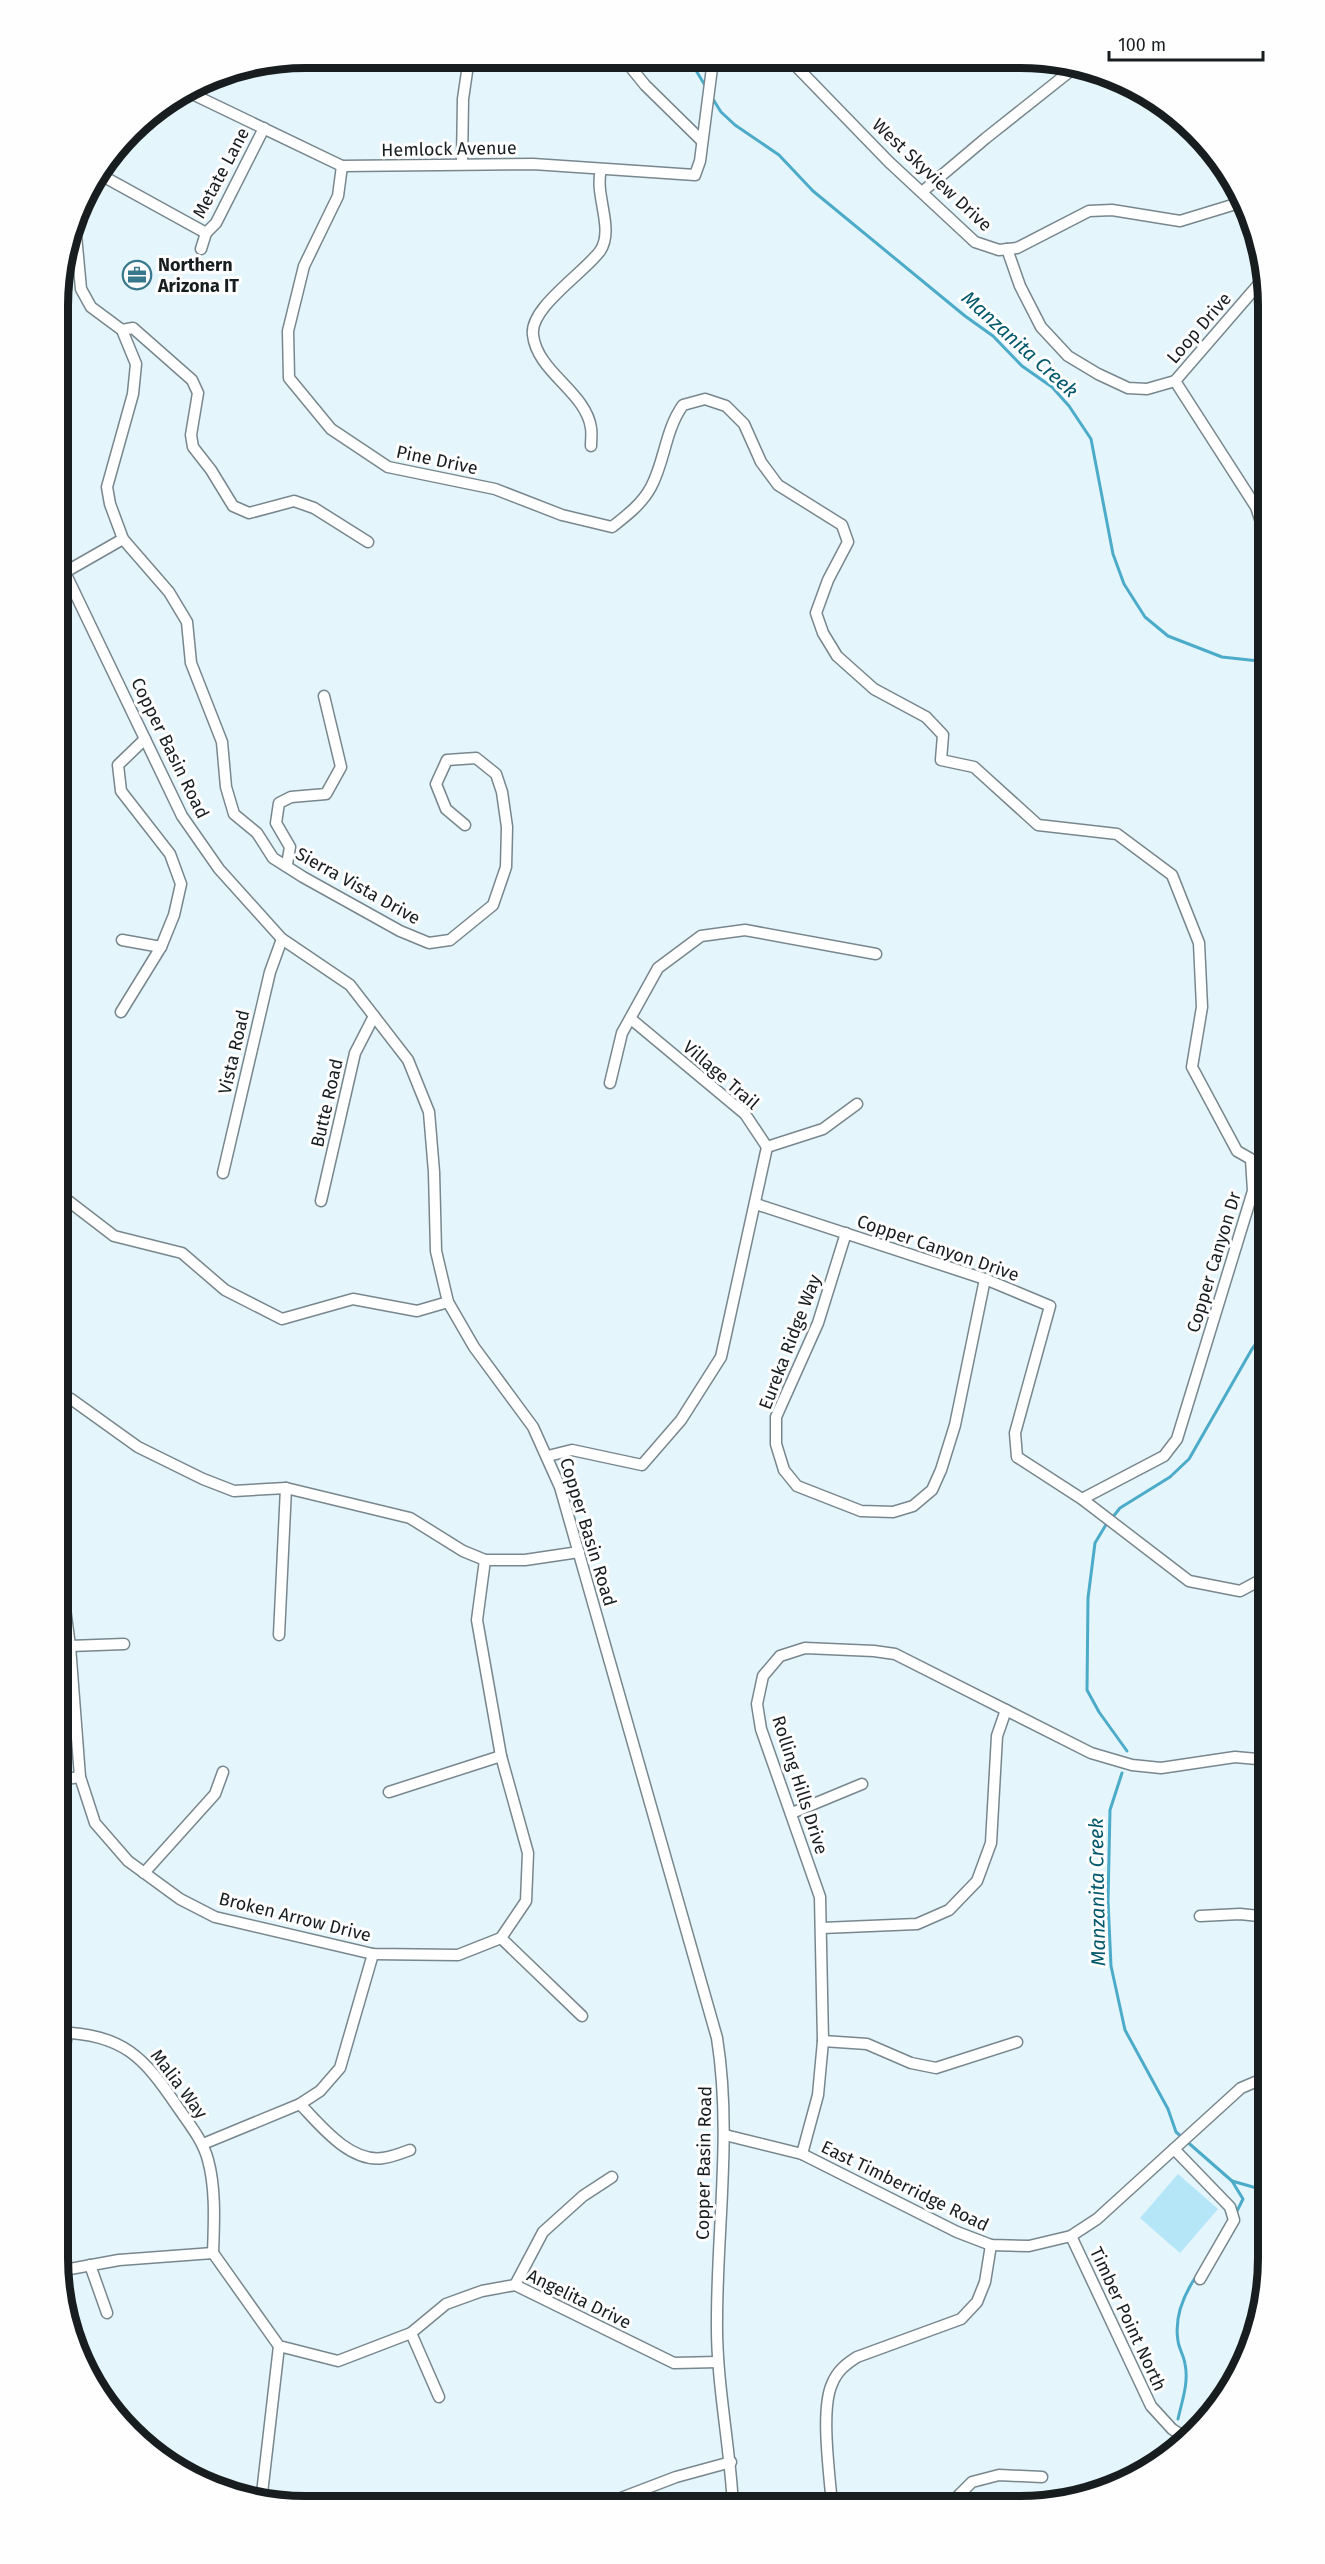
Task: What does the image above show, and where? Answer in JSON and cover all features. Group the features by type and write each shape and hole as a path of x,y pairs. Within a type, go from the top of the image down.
{"street":[{"path":"462,163 463,99 468,68"},
{"path":"631,68 645,86 702,141"},
{"path":"702,141 712,68"},
{"name":"West Skyview Drive","path":"798,68 975,242 999,250 1007,249"},
{"path":"922,192 1068,73"},
{"name":"Hemlock Avenue","path":"194,95 342,166 533,164 695,175 700,161 702,141"},
{"name":"Metate Lane","path":"201,249 206,233 216,223 264,128"},
{"name":"Pine Drive","path":"342,166 338,196 304,266 288,331 289,378 331,429 388,467 495,489 562,515 612,528 635,509 651,487 673,418 683,405 705,399 726,405 744,424 761,462 778,485 843,525 848,542 828,580 816,613 823,633 837,656 874,689 926,717 943,735 941,760"},
{"path":"591,446 591,426 583,409 544,359 534,344 532,333 535,320 582,267 599,252 603,243 605,231 597,183 601,170"},
{"path":"105,177 206,233"},
{"path":"1007,249 1017,248 1089,211 1112,210 1180,221 1235,205"},
{"path":"77,242 81,289 91,308 122,330 134,328 192,380 198,393 191,435 193,447 211,470 233,506 249,513 294,501 315,508 368,542"},
{"name":"Loop Drive","path":"1007,249 1020,286 1041,327 1068,356 1128,388 1147,389 1175,381 1257,287"},
{"name":"Sierra Vista Drive","path":"122,330 136,364 133,393 107,487 123,539 170,592 187,622 191,663 222,742 226,787 234,814 257,833 273,858 400,931 429,943 450,940 493,905 506,867 507,827 502,792 496,774 476,758 447,760 436,784 446,809 465,825"},
{"path":"1175,381 1258,513"},
{"path":"68,571 123,539"},
{"name":"Copper Basin Road","path":"68,585 103,647 182,816 219,869 282,939 350,984 408,1060 429,1112 434,1172 436,1251 448,1302 474,1347 532,1427 548,1456 579,1552 710,2007 722,2068 725,2135 717,2283 718,2362 731,2462 733,2496"},
{"path":"287,864 290,848 276,823 279,804 291,797 326,794 341,767 324,696"},
{"path":"121,1012 161,947 174,915 181,884 170,854 121,790 118,765 145,739"},
{"name":"Copper Canyon Dr","path":"941,760 974,767 1038,825 1117,834 1172,875 1198,943 1202,1006 1192,1067 1237,1151 1251,1159 1253,1191 1177,1438 1164,1456 1082,1499"},
{"path":"610,1083 622,1033 658,968 701,936 746,930 876,954"},
{"name":"Vista Road","path":"223,1173 270,972 282,939"},
{"path":"122,940 161,947"},
{"name":"Butte Road","path":"321,1202 355,1053 374,1016"},
{"name":"Village Trail","path":"631,1019 745,1114 766,1147"},
{"path":"548,1456 572,1450 642,1465 681,1420 721,1357 756,1204 766,1147 823,1129 857,1104"},
{"path":"68,1201 114,1236 182,1253 225,1290 282,1319 353,1299 417,1311 448,1302"},
{"name":"Copper Canyon Drive","path":"756,1204 985,1278 1050,1306 1016,1433 1017,1457 1082,1499 1189,1581 1240,1591 1258,1581"},
{"name":"Eureka Ridge Way","path":"846,1233 818,1323 776,1417 777,1444 784,1470 797,1486 861,1511 893,1512 913,1506 932,1490 941,1470 955,1425 985,1278"},
{"path":"68,1398 138,1448 234,1491 286,1488 410,1518 463,1551 484,1560 525,1560 579,1552"},
{"path":"279,1635 286,1488"},
{"path":"484,1560 477,1620 501,1756 528,1853 526,1901 501,1938 582,2016"},
{"name":"Broken Arrow Drive","path":"68,1632 80,1777 95,1823 128,1862 180,1899 215,1917 373,1954 458,1955 501,1938"},
{"path":"70,1647 124,1644"},
{"name":"Rolling Hills Drive","path":"802,2154 818,2095 823,2041 822,1928 820,1897 761,1729 757,1704 763,1676 780,1656 805,1648 895,1654 1091,1753 1132,1766 1161,1768 1235,1757 1258,1759"},
{"path":"822,1928 917,1924 949,1910 977,1881 991,1843 997,1736 1006,1710"},
{"path":"389,1792 501,1756"},
{"path":"144,1873 215,1794 223,1772"},
{"path":"68,1779 80,1777"},
{"path":"792,1813 862,1784"},
{"path":"1200,1916 1239,1914 1258,1916"},
{"path":"203,2144 300,2104 320,2091 340,2068 373,1954"},
{"name":"Malia Way","path":"68,2033 100,2038 135,2053 153,2070 203,2144 209,2163 214,2214 213,2253"},
{"path":"823,2041 867,2044 911,2063 936,2068 1017,2042"},
{"name":"East Timberridge Road","path":"725,2135 802,2154 957,2232 991,2245 1029,2246 1071,2236 1097,2219 1241,2088 1258,2082"},
{"path":"300,2104 325,2131 356,2153 382,2159 410,2150"},
{"path":"1176,2147 1230,2207 1234,2220 1200,2279"},
{"path":"515,2285 543,2232 583,2196 612,2177"},
{"name":"Timber Point North","path":"1071,2236 1151,2406 1180,2434"},
{"path":"831,2496 826,2408 831,2385 843,2366 857,2357 961,2319 977,2301 985,2282 991,2245"},
{"path":"68,2269 213,2253 279,2346 262,2492"},
{"path":"90,2265 107,2313"},
{"name":"Angelita Drive","path":"279,2346 338,2361 411,2333 447,2304 482,2290 515,2285 674,2363 718,2362"},
{"path":"411,2333 439,2397"},
{"path":"627,2496 676,2478 731,2462"},
{"path":"958,2496 972,2482 999,2475 1042,2477"}],"shaded area":[{"path":"1178,2174 1218,2209 1180,2253 1140,2218"}],"waterway":[{"name":"Manzanita Creek","path":"694,68 706,87"},
{"name":"Manzanita Creek","path":"711,96 721,112 735,125 779,155 813,191 965,316 993,336 1022,366 1052,387 1069,406 1091,439 1113,554 1124,584 1145,617 1168,636 1222,657 1258,661"},
{"name":"Manzanita Creek","path":"1112,1518 1120,1508 1170,1477 1189,1459 1258,1341"},
{"name":"Manzanita Creek","path":"1107,1523 1095,1543 1088,1598 1087,1690 1099,1712 1127,1751"},
{"name":"Manzanita Creek","path":"1122,1773 1110,1810 1108,1901 1111,1966 1125,2030 1168,2109 1176,2132 1232,2181 1243,2199 1236,2213"},
{"path":"1232,2181 1258,2188"},
{"name":"Manzanita Creek","path":"1178,2419 1186,2371 1179,2347 1177,2323 1184,2298 1197,2275"}],"place":[{"name":"Northern Arizona IT","path":"137,275"}]}
